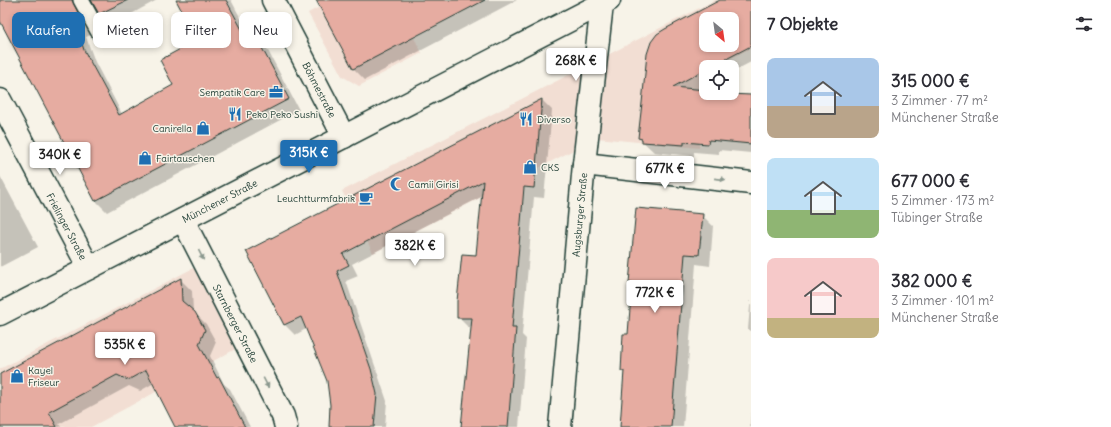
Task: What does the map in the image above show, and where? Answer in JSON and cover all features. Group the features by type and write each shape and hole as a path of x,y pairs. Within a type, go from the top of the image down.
{"street":[{"name":"Böhmestraße","path":"273,0 344,137"},
{"name":"Münchener Straße","path":"0,314 604,1"},
{"name":"Augsburger Straße","path":"560,427 584,164 604,1"},
{"name":"Frielinger Straße","path":"0,100 89,268"},
{"path":"584,164 751,183"},
{"name":"Starnberger Straße","path":"183,220 283,416 286,427"}],"lane":[{"path":"81,0 93,22"}],"shaded area":[{"path":"333,0 394,0 422,53 359,86 342,76 308,13"},
{"path":"715,0 751,0 751,48 727,60 699,60 699,100 705,100 699,148 597,138 373,253 342,191"},
{"path":"201,264 243,345 91,427 0,427 0,369"}],"building":[{"path":"0,0 72,0 78,12 12,12 12,44 0,21"},
{"path":"91,0 128,0 103,12 98,12"},
{"path":"176,0 226,0 239,24 239,48 262,48 289,99 95,201 14,48 83,48 119,115 173,85 160,60 182,48 231,48 231,12 182,12"},
{"path":"316,0 485,0 353,69"},
{"path":"720,0 751,0 751,46 724,60 699,60 699,73 673,87 699,89 699,100 739,100 739,94 751,95 751,144 709,140 708,144 684,142 684,145 642,142 642,139 638,138 647,54 651,42 657,34"},
{"path":"542,99 534,188 524,187 512,328 516,328 508,427 461,427 472,318 457,318 457,301 462,254 476,255 483,181 343,254 349,265 337,271 371,369 377,394 374,427 329,427 330,405 327,381 301,317 284,325 246,251"},
{"path":"636,208 703,214 699,255 685,254 671,427 620,427 624,371 621,371 623,334 628,334 632,283 629,283"},
{"path":"181,278 182,301 195,312 205,330 199,344 217,378 219,377 245,427 175,427 146,370 128,380 117,375 49,412 57,427 0,427 0,374"}],"place":[{"name":"Sempatik Care","path":"276,92"},
{"name":"Peko Peko Sushi","path":"235,114"},
{"name":"Diverso","path":"526,119"},
{"name":"Canirella","path":"203,128"},
{"name":"Fairtauschen","path":"145,158"},
{"name":"CKS","path":"530,167"},
{"name":"Camii Girisi","path":"397,184"},
{"name":"Leuchtturmfabrik","path":"366,198"},
{"name":"Kayel Friseur","path":"17,376"}]}
